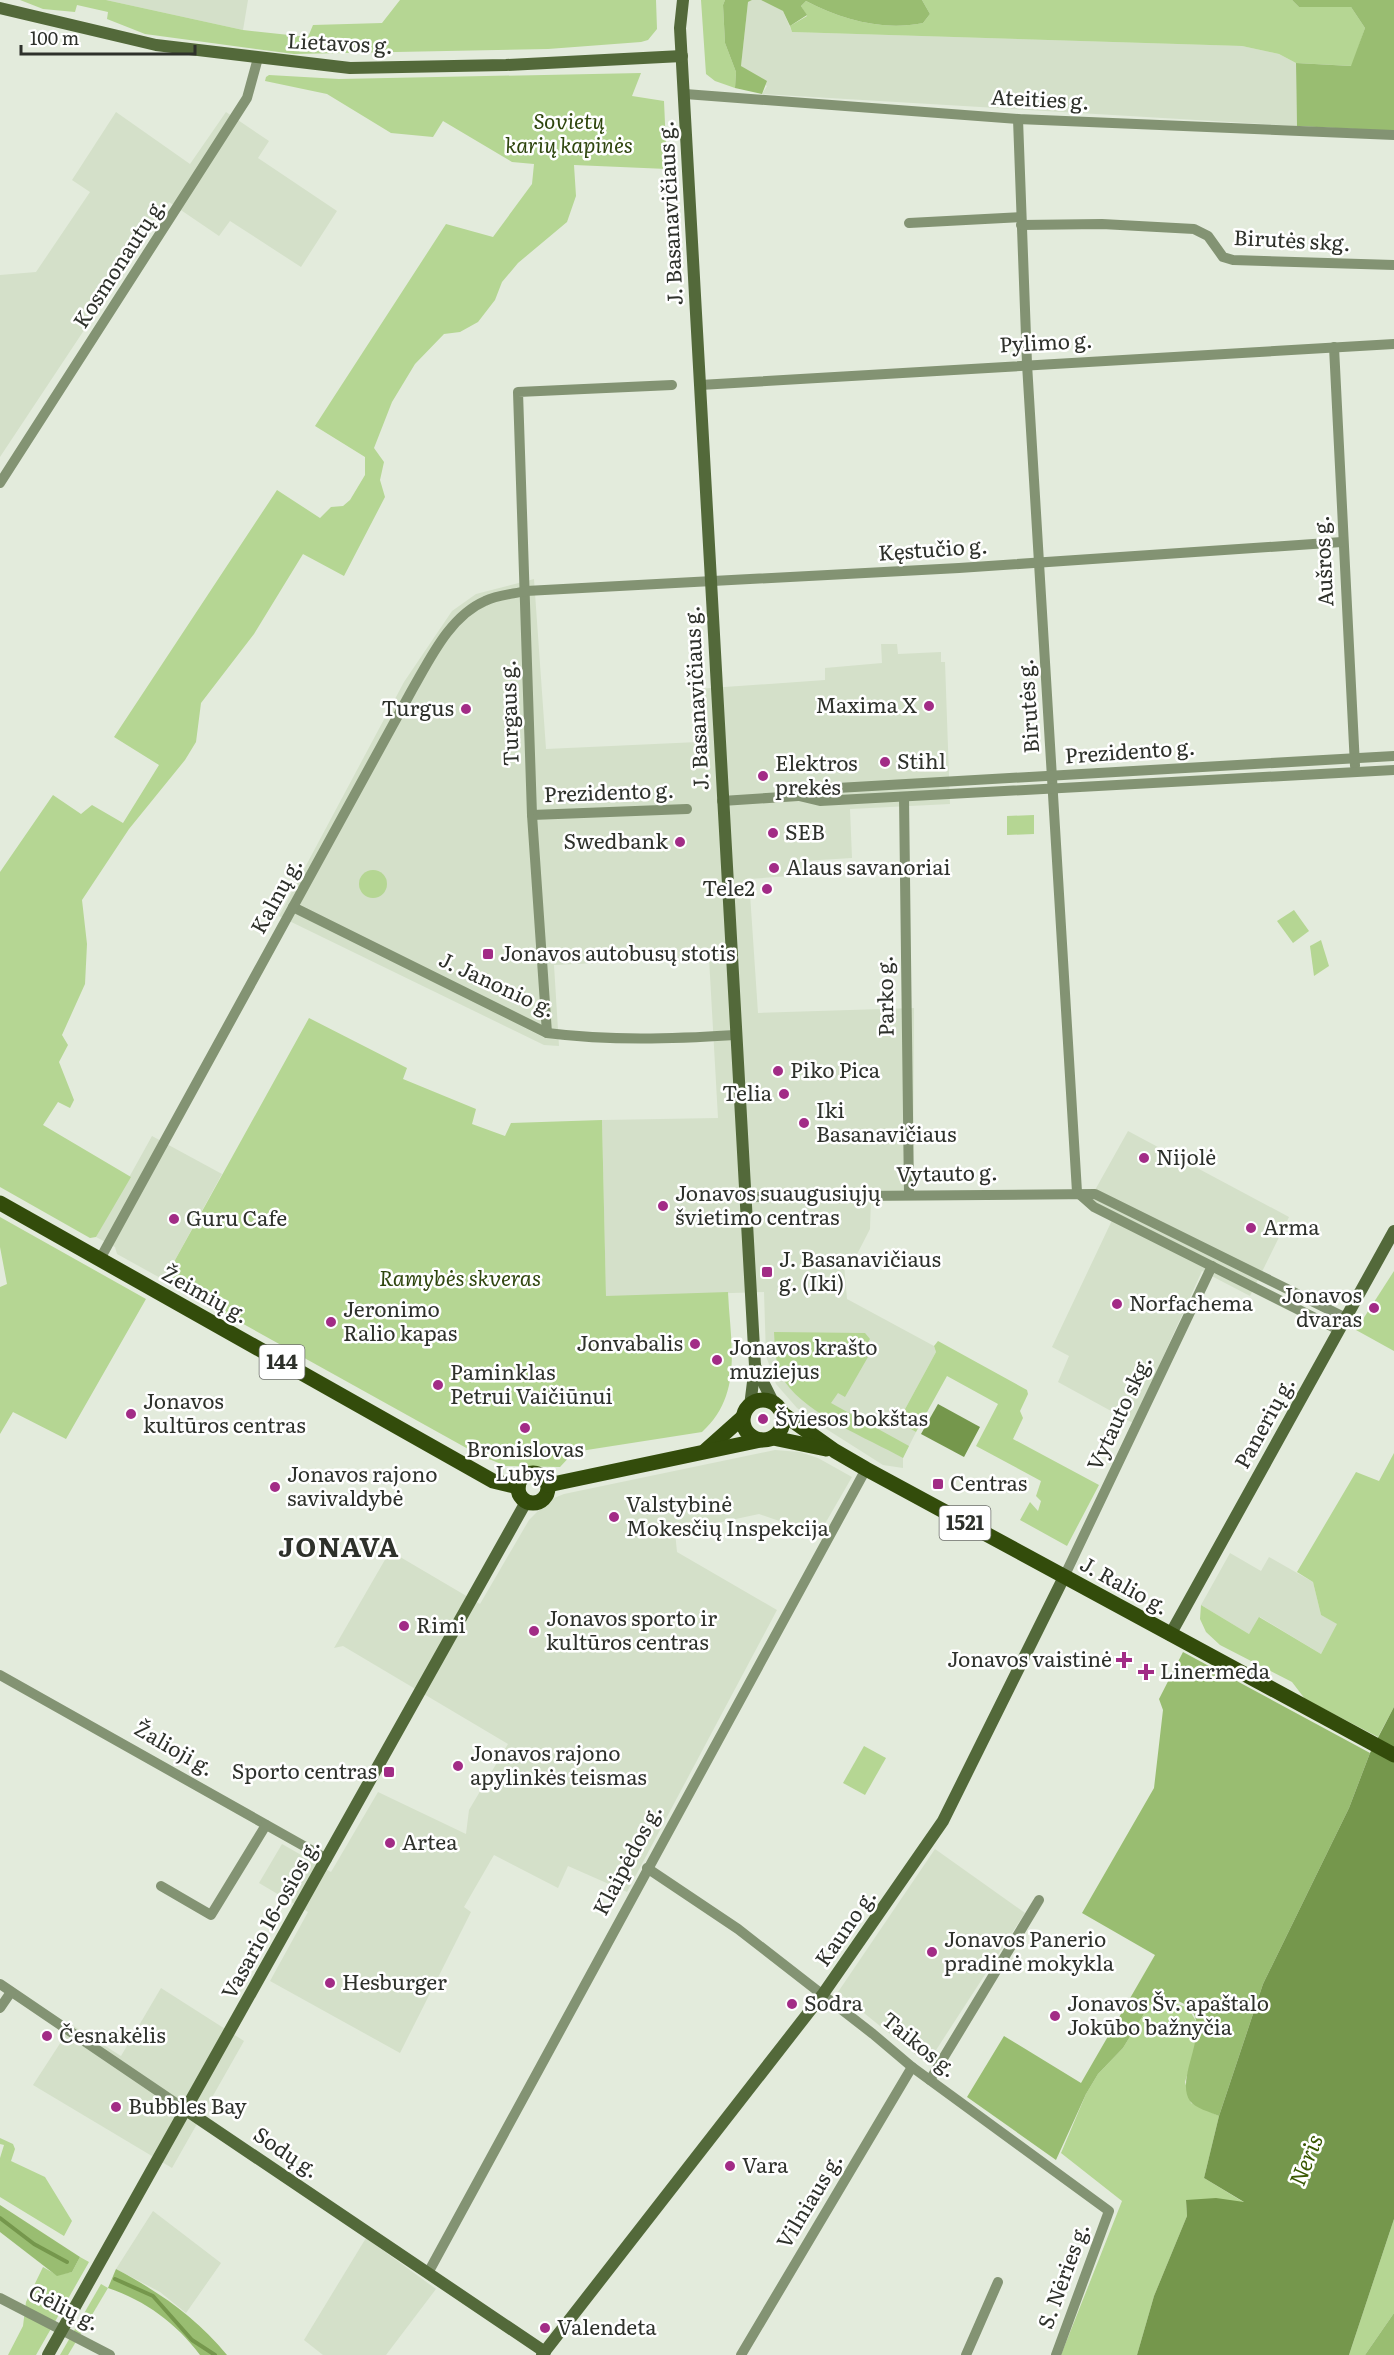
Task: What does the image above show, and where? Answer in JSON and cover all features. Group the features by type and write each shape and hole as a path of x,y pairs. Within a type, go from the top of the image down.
{"main road":[{"name":"J. Basanavičiaus g.","path":"674,0 680,28 685,94 722,801 755,1366 747,1411"},
{"name":"J. Basanavičiaus g.","path":"680,28 683,0"},
{"name":"Lietavos g.","path":"0,8 156,45 258,58 369,68 506,65 682,56"},
{"name":"Žeimių g.","path":"0,1203 494,1481 518,1487"},
{"name":"Panerių g.","path":"1170,1635 1394,1231"},
{"name":"J. Basanavičiaus g.","path":"755,1366 778,1409"},
{"path":"548,1485 767,1439 782,1428 778,1409 762,1400 747,1411 704,1452"},
{"name":"J. Ralio g.","path":"778,1409 835,1451 866,1469 1394,1755"},
{"path":"747,1411 745,1430 754,1438 767,1439"},
{"name":"J. Ralio g.","path":"767,1439 835,1451"},
{"path":"535,1473 543,1477 548,1485 547,1495 541,1502 526,1502 520,1496 518,1487 526,1475 535,1473"},
{"name":"Vasario 16-osios g.","path":"48,2355 526,1502"},
{"name":"Kauno g.","path":"546,2354 823,1994 944,1821 1064,1577"},
{"name":"Sodų g.","path":"186,2110 546,2354"}],"street":[{"name":"Kosmonautų g.","path":"0,483 242,106 253,84 258,58"},
{"name":"Ateities g.","path":"685,94 1018,119 1394,135"},
{"name":"Birutės g.","path":"1018,119 1027,364 1077,1192"},
{"path":"909,223 1021,221"},
{"name":"Birutės skg.","path":"1021,221 1194,229 1208,237 1223,257 1233,260 1394,265"},
{"name":"Pylimo g.","path":"700,385 1394,344"},
{"name":"Aušros g.","path":"1334,347 1355,773"},
{"name":"Turgaus g.","path":"547,1033 532,815 518,392 672,385"},
{"name":"Kęstučio g.","path":"526,591 711,582 1342,542"},
{"name":"Kalnų g.","path":"100,1260 366,774 441,642 462,618 484,601 526,591"},
{"name":"Prezidento g.","path":"798,796 820,801 904,797 1053,782 1394,756"},
{"name":"Prezidento g.","path":"722,801 798,796 820,789 1394,770"},
{"name":"Parko g.","path":"904,797 909,1194"},
{"name":"Prezidento g.","path":"532,815 687,810"},
{"name":"J. Janonio g.","path":"293,907 547,1033 583,1037 667,1040 735,1035"},
{"path":"1077,1192 1094,1207 1339,1329"},
{"name":"Vytauto g.","path":"745,1197 1077,1192 1095,1194 1346,1318"},
{"name":"Vytauto skg.","path":"1064,1577 1212,1266"},
{"name":"Klaipėdos g.","path":"428,2273 866,1469"},
{"name":"Žalioji g.","path":"0,1675 327,1859"},
{"path":"161,1886 211,1915 266,1825"},
{"name":"Taikos g.","path":"647,1868 738,1929 823,1994 912,2067 1109,2211"},
{"path":"930,2080 1039,1900"},
{"name":"Sodų g.","path":"0,1984 186,2110"},
{"path":"0,2008 11,1992"},
{"name":"Vilniaus g.","path":"741,2355 912,2067"},
{"name":"S. Nėries g.","path":"1056,2355 1109,2211"},
{"path":"966,2355 998,2282"},
{"name":"Gėlių g.","path":"0,2298 63,2328 110,2355"}],"shaded area":[{"path":"106,0 248,0 243,30"},
{"path":"725,0 752,0 748,2 741,66 767,81 762,94 735,88 736,72 725,43 723,5"},
{"path":"761,0 783,11 792,32 1242,46 1279,54 1296,63 1297,126 762,94 767,86 741,66 748,2"},
{"path":"761,0 922,0 930,14 923,23 878,25 834,14 806,1 801,6 807,15 790,26 783,11"},
{"path":"1292,0 1394,0 1394,131 1297,126 1296,63 1351,66 1365,28 1351,7 1299,7"},
{"path":"116,112 190,164 226,112 269,141 258,158 337,211 301,267 230,221 219,236 169,202 0,457 0,275 36,272 90,192 72,180"},
{"path":"534,579 546,749 698,742 696,689 825,680 825,668 882,663 881,644 897,644 898,654 941,652 941,662 945,662 950,804 850,809 852,858 803,861 803,875 749,879 758,1013 914,1008 913,1197 871,1198 870,1229 852,1264 844,1264 847,1299 934,1346 936,1352 898,1422 916,1432 903,1458 903,1468 883,1465 820,1425 797,1408 776,1384 766,1356 764,1292 606,1297 602,1120 718,1118 709,958 554,965 559,1046 544,1045 279,916 404,682 452,611 476,594"},
{"path":"1128,1131 1289,1217 1250,1296 1202,1271 1133,1423 1058,1382 1069,1356 1052,1347 1115,1214 1090,1199"},
{"path":"152,1136 222,1174 164,1280 117,1254 115,1247 96,1237"},
{"path":"775,1450 800,1452 818,1458 852,1477 815,1541 785,1523 759,1514 675,1532 677,1552 777,1610 627,1892 568,1866 558,1888 494,1855 464,1907 471,1912 400,2053 270,1981 308,1912 259,1883 282,1844 331,1872 378,1792 466,1834 469,1810 508,1744 343,1646 334,1648 390,1551 480,1604 529,1520 549,1500 564,1494"},
{"path":"1230,1553 1261,1571 1269,1557 1313,1582 1321,1615 1338,1624 1321,1654 1260,1617 1249,1634 1201,1605"},
{"path":"1183,1652 1370,1753 1349,1808 1263,1984 1219,2116 1192,2103 1186,2089 1197,2026 1193,2013 1182,2003 1160,1997 1152,2001 1123,2048 1098,2074 1086,2094 1056,2160 967,2097 1004,2036 1081,2083 1155,1955 1082,1913 1154,1788 1163,1710 1159,1699"},
{"name":"Jonavos Panerio pradinė mokykla","path":"935,1849 1025,1913 927,2064 838,1992"},
{"path":"161,1988 244,2041 172,2168 33,2085 72,2025 121,2056"},
{"path":"0,2205 80,2257 72,2272 57,2276 0,2232"},
{"path":"153,2211 221,2263 186,2313 160,2292 116,2269"},
{"path":"366,2238 436,2289 386,2355 323,2355 304,2340"},
{"path":"116,2269 176,2306 203,2329 227,2355 200,2355 181,2333 159,2314 135,2299 108,2288"},
{"path":"1394,2313 1394,2355 1365,2355"}],"green space":[{"path":"20,0 106,0 243,30 308,37 313,25 382,23 400,0 656,0 657,29 648,40 641,42 548,49 294,54 145,34 107,19 108,12 77,5 75,12 43,9"},
{"path":"701,0 725,0 723,5 725,43 736,72 735,88 715,81 706,74"},
{"path":"922,0 1292,0 1299,7 1351,7 1365,28 1352,66 1296,63 1279,54 1242,46 792,32 790,26 807,16 801,6 806,1 834,14 878,25 923,23 930,14"},
{"name":"Sovietų karių kapinės","path":"641,73 632,96 664,101 667,169 574,165 576,196 567,222 518,263 502,282 495,300 478,322 460,332 444,334 415,364 392,402 374,448 384,462 380,480 385,497 344,576 303,554 254,634 201,703 196,742 185,760 129,829 82,900 87,944 85,984 62,1035 68,1045 59,1062 74,1100 70,1108 58,1102 43,1125 131,1177 96,1237 90,1238 0,1187 0,872 53,795 81,814 92,805 123,823 159,765 114,737 277,490 320,518 331,507 343,506 350,500 365,475 365,457 315,426 446,224 493,237 532,184 534,164 512,162 443,121 433,137 391,133 327,94 265,81 266,77 269,75 339,79"},
{"path":"1034,815 1034,834 1007,835 1007,816"},
{"path":"373,870 383,874 387,884 383,894 373,898 363,894 359,884 363,874"},
{"path":"1294,910 1309,931 1293,943 1277,921"},
{"path":"1321,940 1329,966 1314,976 1310,946"},
{"name":"Ramybės skveras","path":"309,1018 407,1068 403,1079 476,1109 472,1124 505,1136 511,1123 602,1120 606,1296 728,1292 732,1348 729,1384 724,1401 715,1417 702,1432 574,1452 560,1467 506,1466 479,1455 164,1280"},
{"path":"0,1217 146,1299 66,1439 13,1412 0,1434 0,1287 7,1284 0,1247"},
{"path":"1394,1271 1394,1351 1356,1330"},
{"path":"774,1332 865,1333 870,1339 863,1350 868,1357 845,1397 838,1393 831,1403 909,1446 903,1458 823,1415 795,1394 779,1371"},
{"path":"938,1341 1027,1390 1028,1394 1020,1411 1023,1418 1013,1439 1099,1485 1067,1546 1020,1520 1030,1502 1038,1511 1041,1501 1036,1496 1041,1481 976,1446 998,1404 947,1376 916,1432 898,1422 936,1352 934,1346"},
{"path":"1394,1453 1394,1707 1378,1737 1305,1699 1292,1682 1220,1645 1206,1632 1200,1619 1201,1605 1249,1634 1259,1617 1321,1654 1337,1624 1321,1615 1313,1582 1297,1572 1356,1472 1379,1481"},
{"path":"864,1746 886,1758 865,1795 843,1783"},
{"path":"1160,1997 1188,2008 1196,2021 1198,2039 1185,2082 1191,2103 1219,2116 1204,2178 1245,2203 1186,2200 1187,2216 1154,2296 1137,2355 1061,2355 1122,2201 1061,2153 1086,2094 1098,2074 1123,2048 1152,2001"},
{"path":"0,2138 13,2144 15,2149 11,2161 45,2177 72,2221 64,2236 0,2197 0,2158 4,2145 0,2144"},
{"path":"1394,2219 1394,2313 1365,2355 1349,2355"},
{"path":"80,2257 89,2262 36,2355 8,2355 23,2326 26,2302 43,2267 57,2275 72,2272"},
{"path":"101,2284 108,2288 68,2355 60,2355"}],"water":[{"path":"938,1404 980,1427 964,1457 921,1434"},
{"name":"Neris","path":"1394,1707 1394,2219 1349,2355 1137,2355 1154,2296 1187,2216 1186,2200 1216,2198 1244,2202 1204,2178 1219,2116 1263,1984 1349,1808 1370,1753"}],"waterway":[{"path":"0,2218 34,2244 67,2262"},
{"path":"115,2279 153,2296 192,2340 215,2355"}],"place":[{"name":"Maxima X","path":"929,706"},
{"name":"Turgus","path":"466,709"},
{"name":"Stihl","path":"885,762"},
{"name":"Elektros prekės","path":"763,776"},
{"name":"SEB","path":"773,833"},
{"name":"Swedbank","path":"680,842"},
{"name":"Alaus savanoriai","path":"774,868"},
{"name":"Tele2","path":"767,889"},
{"name":"Jonavos autobusų stotis","path":"488,954"},
{"name":"Piko Pica","path":"778,1071"},
{"name":"Telia","path":"784,1094"},
{"name":"Iki Basanavičiaus","path":"804,1123"},
{"name":"Nijolė","path":"1144,1158"},
{"name":"Jonavos suaugusiųjų švietimo centras","path":"663,1206"},
{"name":"Guru Cafe","path":"174,1219"},
{"name":"Arma","path":"1251,1228"},
{"name":"J. Basanavičiaus g. (Iki)","path":"767,1272"},
{"name":"Norfachema","path":"1117,1304"},
{"name":"Jonavos dvaras","path":"1374,1308"},
{"name":"Jeronimo Ralio kapas","path":"331,1322"},
{"name":"Jonvabalis","path":"695,1344"},
{"name":"Jonavos krašto muziejus","path":"717,1360"},
{"name":"Paminklas Petrui Vaičiūnui","path":"438,1385"},
{"name":"Jonavos kultūros centras","path":"131,1414"},
{"name":"Šviesos bokštas","path":"763,1419"},
{"name":"Bronislovas Lubys","path":"525,1428"},
{"name":"Centras","path":"938,1484"},
{"name":"Jonavos rajono savivaldybė","path":"275,1487"},
{"name":"Valstybinė Mokesčių Inspekcija","path":"614,1517"},
{"name":"Rimi","path":"404,1626"},
{"name":"Jonavos sporto ir kultūros centras","path":"534,1631"},
{"name":"Jonavos vaistinė","path":"1124,1660"},
{"name":"Linermeda","path":"1146,1672"},
{"name":"Jonavos rajono apylinkės teismas","path":"458,1766"},
{"name":"Sporto centras","path":"389,1772"},
{"name":"Artea","path":"390,1843"},
{"name":"Jonavos Panerio pradinė mokykla","path":"932,1952"},
{"name":"Hesburger","path":"330,1983"},
{"name":"Sodra","path":"792,2004"},
{"name":"Jonavos Šv. apaštalo Jokūbo bažnyčia","path":"1055,2016"},
{"name":"Česnakėlis","path":"47,2036"},
{"name":"Bubbles Bay","path":"116,2107"},
{"name":"Vara","path":"730,2166"},
{"name":"Valendeta","path":"545,2328"}],"district":[{"name":"JONAVA","path":"339,1548"}]}
